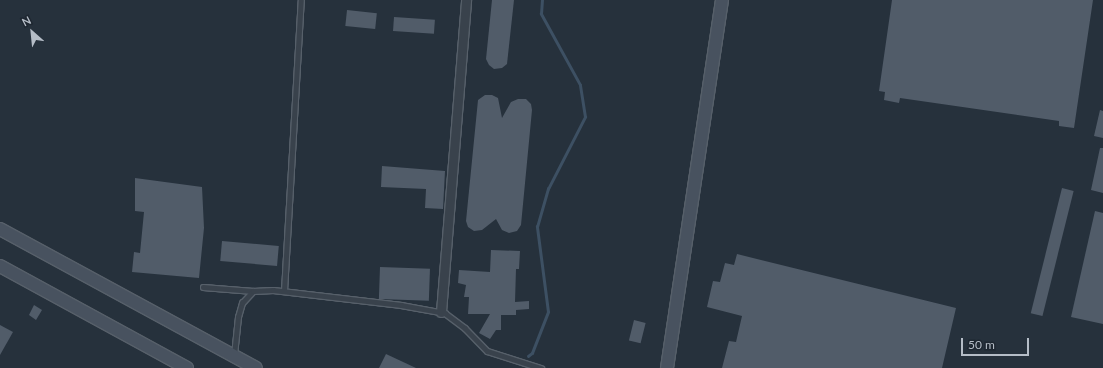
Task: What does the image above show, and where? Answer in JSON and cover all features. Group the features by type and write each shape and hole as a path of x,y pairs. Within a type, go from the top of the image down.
{"street":[{"path":"441,312 466,0"},
{"path":"668,368 722,0"},
{"path":"0,229 256,368"},
{"path":"0,266 187,368"}],"lane":[{"path":"284,291 301,0"},
{"path":"203,287 253,291 284,291 400,305 441,312 445,313 466,328 488,351 541,368"},
{"path":"234,356 242,303 253,291"}],"building":[{"path":"492,0 514,0 507,64 502,68 494,69 489,65 486,59"},
{"path":"892,0 1093,0 1074,128 1059,126 1059,121 900,98 899,103 884,100 885,92 879,91"},
{"path":"347,10 377,13 375,29 345,26"},
{"path":"394,17 435,20 434,34 393,31"},
{"path":"485,95 492,95 498,98 502,118 511,102 518,99 526,99 531,104 532,110 521,225 517,231 509,233 502,230 496,219 482,230 474,231 468,227 466,221 478,100"},
{"path":"1100,110 1103,111 1103,138 1094,136"},
{"path":"1100,148 1103,148 1103,193 1091,190"},
{"path":"382,166 445,171 443,209 425,208 426,189 381,187"},
{"path":"135,178 202,187 204,228 199,278 132,272 134,252 140,253 144,212 135,211"},
{"path":"1062,188 1074,191 1042,316 1031,313"},
{"path":"1095,211 1103,213 1103,324 1071,317"},
{"path":"222,241 279,246 277,266 220,261"},
{"path":"491,250 520,251 519,269 516,269 515,302 529,301 529,309 516,310 516,315 501,315 501,330 496,330 490,339 479,333 490,314 468,314 469,297 464,297 466,285 458,283 459,270 490,272"},
{"path":"737,254 956,308 942,368 722,368 729,341 736,342 742,316 707,307 713,281 720,282 725,263 734,265"},
{"path":"380,267 430,269 429,301 379,299"},
{"path":"34,305 42,310 36,320 29,315"},
{"path":"634,320 646,323 641,343 629,340"},
{"path":"0,325 13,332 0,355"},
{"path":"386,354 416,368 379,368"}],"waterway":[{"path":"528,356 532,353 548,312 537,227 548,189 585,117 580,85 541,14 542,0"}]}
